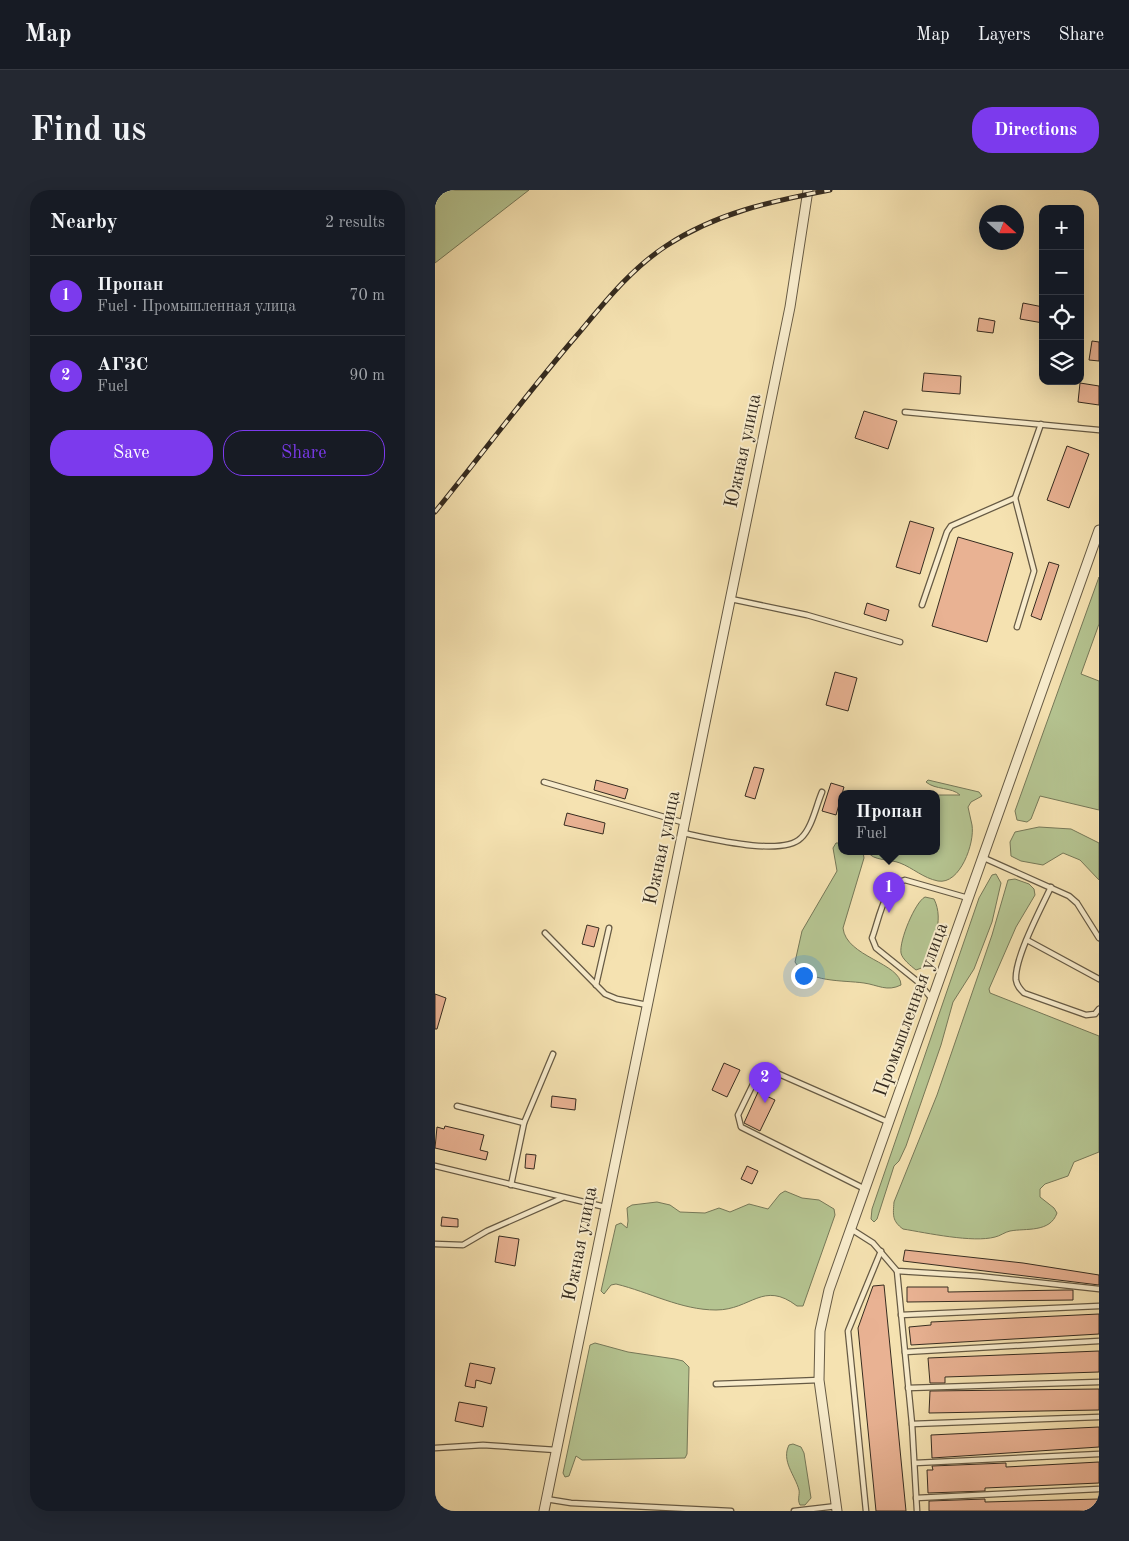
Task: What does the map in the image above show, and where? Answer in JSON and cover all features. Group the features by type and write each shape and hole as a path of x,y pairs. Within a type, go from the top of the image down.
{"street":[{"name":"Южная улица","path":"544,1511 790,307 808,190"},
{"name":"Промышленная улица","path":"837,1509 819,1380 818,1352 822,1318 829,1290 1099,530"}],"lane":[{"path":"905,412 1099,430"},
{"path":"1017,627 1034,571 1015,498 1041,424"},
{"path":"922,605 947,532 951,526 1015,498"},
{"path":"731,599 791,611 900,642"},
{"path":"544,782 685,823"},
{"path":"683,833 750,846 793,843 805,834 822,792"},
{"path":"984,858 1069,896 1077,903 1099,938"},
{"path":"933,1000 917,981 876,948 872,938 890,888 897,881 905,880 969,899"},
{"path":"1051,887 1027,940 1015,978 1017,987 1024,993 1086,1015 1095,1014 1099,1009"},
{"path":"596,985 609,928"},
{"path":"545,934 596,985 610,996 647,1005"},
{"path":"1027,940 1099,979"},
{"path":"511,1185 524,1123 553,1054"},
{"path":"866,1189 741,1127 738,1115 758,1074 771,1072 889,1122"},
{"path":"457,1106 524,1123"},
{"path":"435,1166 605,1207"},
{"path":"435,1244 463,1245 487,1231 563,1198"},
{"path":"851,1229 865,1236 897,1270 912,1424 917,1511"},
{"path":"866,1511 848,1331 881,1251"},
{"path":"897,1270 1099,1288"},
{"path":"901,1316 1099,1306"},
{"path":"905,1352 1099,1341"},
{"path":"716,1384 819,1380"},
{"path":"908,1388 1099,1382"},
{"path":"912,1424 1099,1417"},
{"path":"435,1448 483,1445 556,1450"},
{"path":"915,1463 1099,1454"},
{"path":"917,1498 1099,1489"},
{"path":"546,1499 571,1503 731,1511"},
{"path":"793,1511 837,1509"}],"green space":[{"path":"435,190 529,190 435,263"},
{"path":"1099,577 1099,624 1081,674 1099,681 1099,810 1040,796 1031,819 1027,822 1017,820 1015,811"},
{"path":"928,780 979,792 982,796 971,802 968,807 972,833 968,852 959,870 946,880 933,880 900,863 870,855 940,855 940,795 960,795 957,792 930,785 926,782"},
{"path":"1039,827 1071,829 1099,843 1099,880 1080,860 1063,853 1043,865 1021,861 1011,856 1010,842 1015,832"},
{"path":"838,843 838,855 864,855 864,858 843,928 846,938 853,946 892,971 899,977 901,985 887,988 864,983 826,979 808,974 795,962 802,931 837,871 833,848"},
{"path":"996,874 1001,883 992,922 974,969 953,1002 941,1045 906,1146 899,1161 894,1166 877,1219 874,1222 871,1219 872,1209 979,898 992,875"},
{"path":"1015,879 1029,884 1034,889 1035,895 1016,927 989,989 990,993 1099,1036 1099,1152 1074,1162 1068,1176 1045,1184 1040,1189 1040,1197 1054,1208 1057,1213 1049,1224 1043,1227 1010,1231 986,1239 950,1237 903,1229 894,1217 894,1202 937,1095 992,935 1008,880"},
{"path":"925,897 934,899 937,907 938,925 934,942 924,967 916,970 903,958 901,947 912,914"},
{"path":"785,1191 802,1198 819,1200 834,1209 835,1215 803,1306 797,1306 775,1296 766,1296 739,1306 716,1310 678,1304 616,1284 611,1285 604,1294 601,1291 616,1225 621,1223 627,1228 627,1208 632,1205 657,1202 670,1205 680,1212 705,1213 719,1208 730,1212 749,1204 768,1209 780,1194"},
{"path":"595,1343 628,1352 683,1361 689,1367 687,1454 685,1458 582,1460 576,1456 569,1476 565,1477 563,1473 590,1345"},
{"path":"793,1444 801,1447 804,1453 811,1498 805,1505 800,1505 799,1490 787,1457 789,1445"}],"building":[{"path":"1023,303 1039,306 1039,322 1020,319"},
{"path":"979,318 995,321 993,333 977,331"},
{"path":"1092,341 1099,342 1099,361 1089,360"},
{"path":"924,373 961,376 960,394 922,391"},
{"path":"1084,384 1099,386 1099,405 1078,402 1080,385"},
{"path":"864,411 897,421 888,449 855,438"},
{"path":"1067,446 1089,454 1069,508 1047,500"},
{"path":"910,521 934,528 920,574 896,567"},
{"path":"958,537 1013,553 987,642 932,626"},
{"path":"1049,562 1059,565 1041,620 1031,616"},
{"path":"867,603 889,610 886,621 864,614"},
{"path":"835,672 857,678 848,711 826,705"},
{"path":"754,767 764,769 755,799 745,796"},
{"path":"596,780 628,789 625,799 594,790"},
{"path":"831,783 844,787 843,790 838,790 836,815 822,811"},
{"path":"567,813 605,823 603,834 564,825"},
{"path":"587,925 599,928 594,947 582,944"},
{"path":"435,994 446,998 437,1029 435,1029"},
{"path":"724,1063 740,1070 727,1097 712,1090"},
{"path":"758,1092 775,1100 760,1131 744,1123"},
{"path":"552,1096 576,1099 575,1110 551,1107"},
{"path":"445,1126 484,1135 480,1150 488,1152 486,1160 435,1148 437,1127 444,1129"},
{"path":"526,1154 536,1155 534,1169 525,1168"},
{"path":"747,1166 758,1171 752,1184 741,1179"},
{"path":"442,1217 458,1219 458,1227 441,1226"},
{"path":"499,1236 519,1239 515,1266 495,1262"},
{"path":"905,1250 1023,1263 1099,1275 1099,1285 903,1261"},
{"path":"884,1285 906,1511 876,1511 858,1328 873,1286"},
{"path":"907,1287 948,1287 948,1292 1073,1290 1073,1300 907,1302"},
{"path":"1099,1314 1099,1334 911,1345 909,1327 931,1325 931,1322"},
{"path":"1099,1351 1099,1372 945,1377 945,1383 930,1383 928,1358"},
{"path":"470,1363 495,1368 491,1384 476,1380 475,1388 465,1386"},
{"path":"1099,1389 1099,1410 929,1413 930,1391"},
{"path":"459,1402 487,1407 483,1427 455,1421"},
{"path":"1099,1427 1099,1447 932,1458 931,1435"},
{"path":"1099,1462 1099,1483 985,1488 985,1491 928,1493 927,1470 933,1470 932,1466 1006,1463 1006,1467"},
{"path":"985,1499 985,1502 1099,1499 1099,1511 929,1511 929,1501"}],"railway":[{"path":"435,512 541,378 598,310 653,255 685,235 725,217 766,204 830,190"}],"place":[{"name":"Пропан","path":"889,913"},
{"name":"АГЗС","path":"765,1103"}]}
